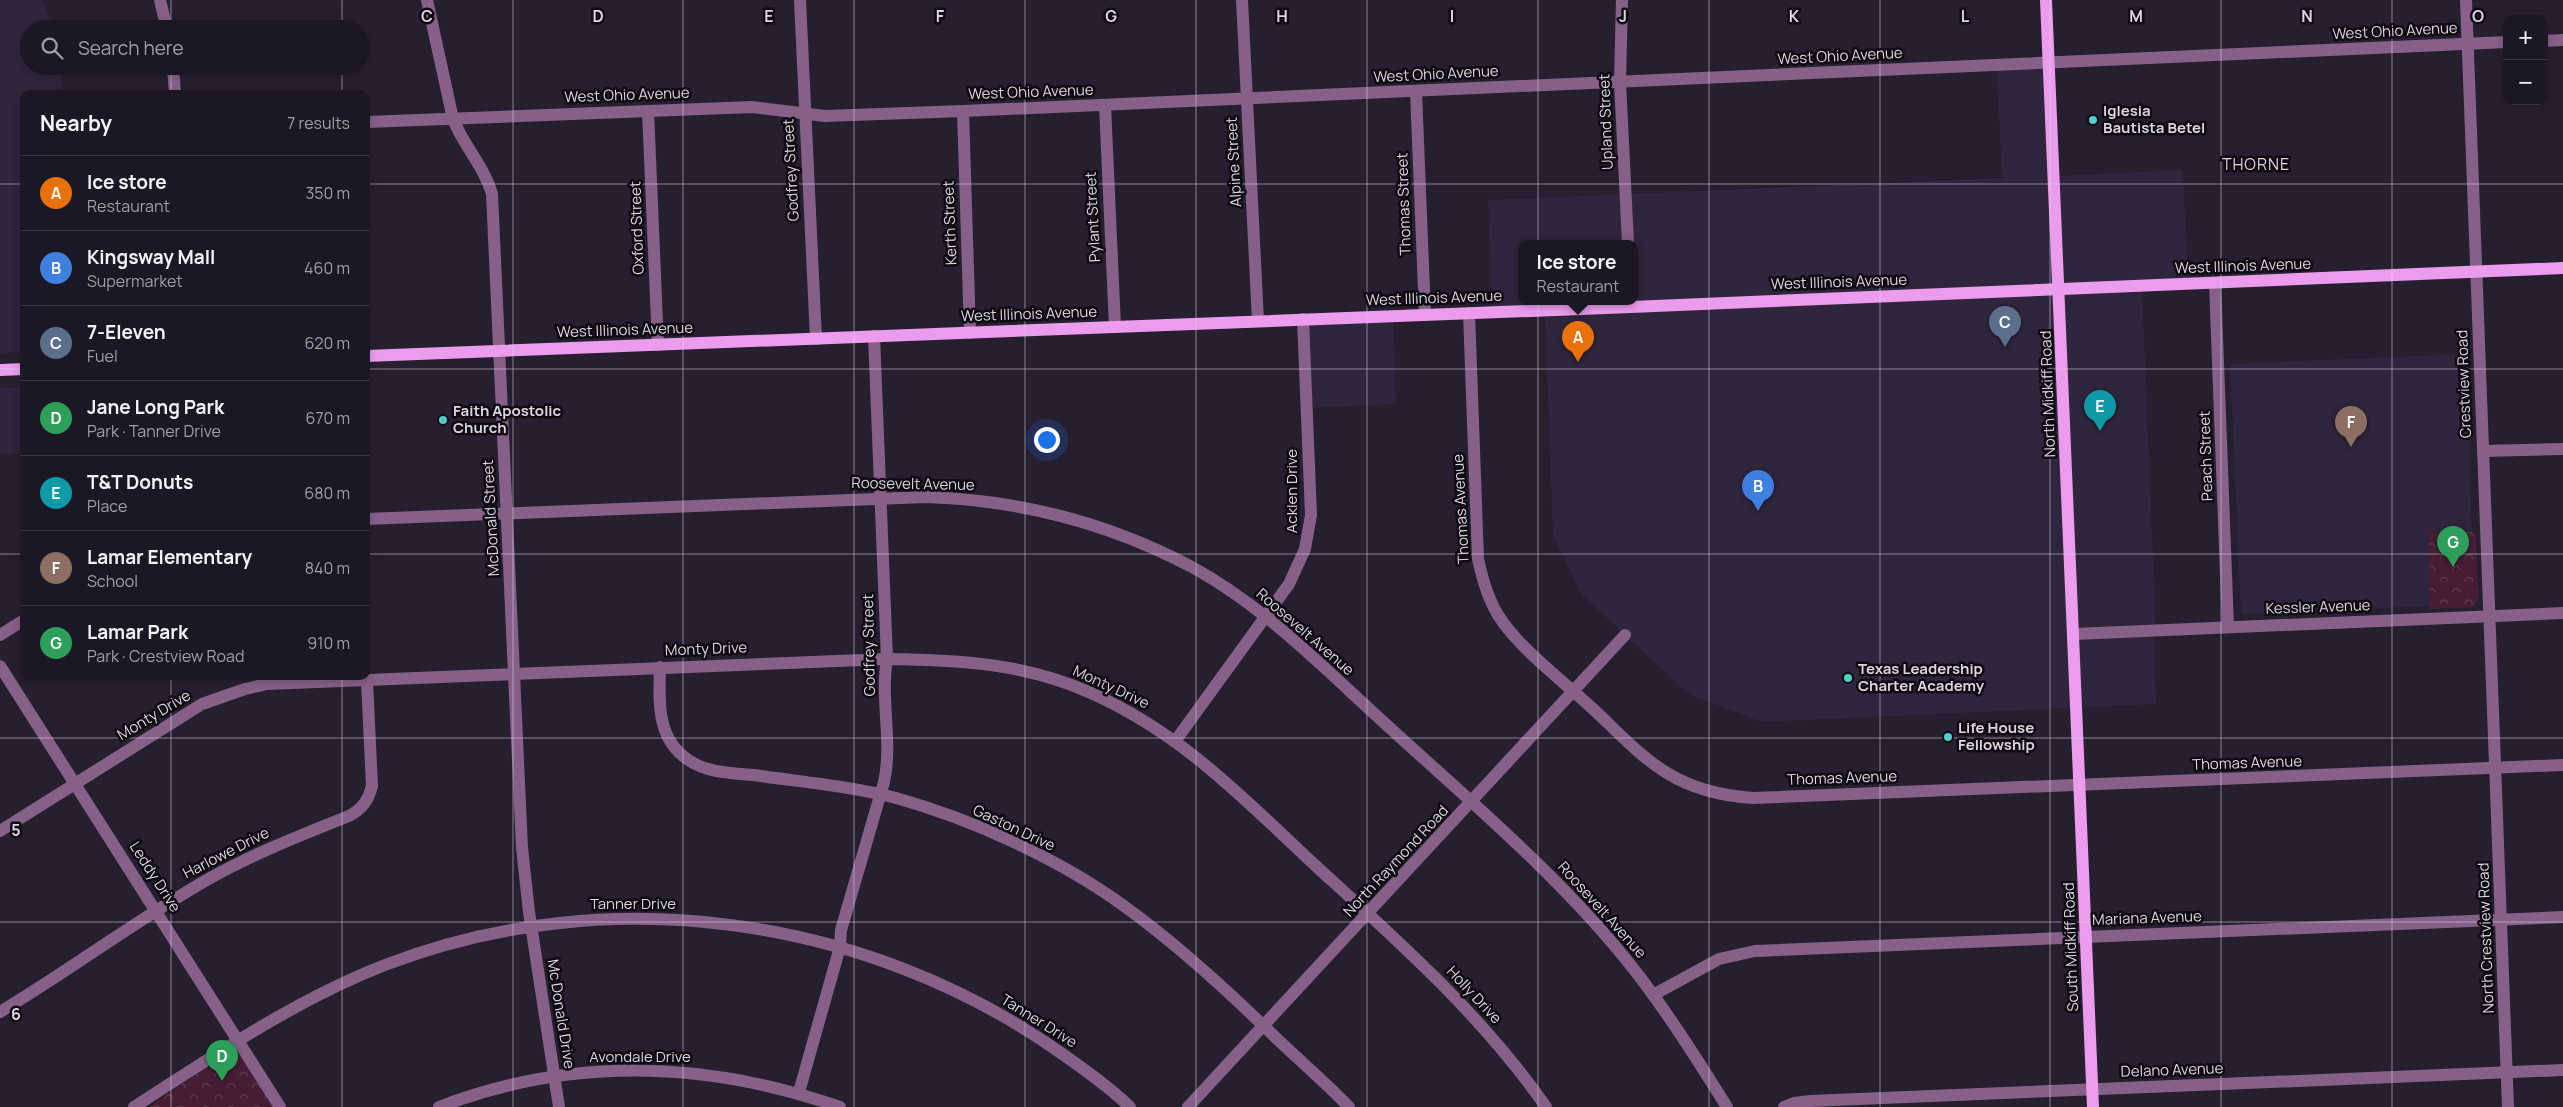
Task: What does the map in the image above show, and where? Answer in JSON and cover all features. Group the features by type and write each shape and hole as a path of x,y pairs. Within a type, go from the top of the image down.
{"main road":[{"name":"North Midkiff Road","path":"2046,0 2081,786"},
{"name":"West Illinois Avenue","path":"1638,304 2060,290 2563,268"},
{"name":"West Illinois Avenue","path":"370,356 1258,322 1612,305"},
{"path":"0,370 20,369"},
{"name":"South Midkiff Road","path":"2081,786 2093,1107"}],"street":[{"path":"160,0 165,20"},
{"name":"McDonald Street","path":"427,0 453,119 458,131 484,172 492,194 522,848 532,927"},
{"name":"Godfrey Street","path":"800,0 816,338"},
{"name":"Alpine Street","path":"1242,0 1258,322"},
{"name":"Upland Street","path":"1622,0 1620,82 1628,240"},
{"name":"Crestview Road","path":"2466,0 2495,768"},
{"path":"2548,41 2563,40"},
{"name":"West Ohio Avenue","path":"370,122 752,107 825,116 963,111 2503,42"},
{"path":"174,75 175,90"},
{"name":"Thomas Street","path":"1416,91 1425,315"},
{"name":"Pylant Street","path":"1105,105 1115,327"},
{"name":"Oxford Street","path":"648,111 658,345"},
{"name":"Kerth Street","path":"963,111 970,333"},
{"name":"Peach Street","path":"2215,283 2228,626"},
{"name":"Thomas Avenue","path":"1469,313 1478,554 1481,575 1492,606 1509,630 1658,768 1695,786 1731,796 1763,798 2563,765"},
{"name":"Acklen Drive","path":"1176,740 1297,569 1310,530 1303,319"},
{"name":"Godfrey Street","path":"840,947 841,930 880,794 888,755 884,676 887,659 874,336"},
{"path":"2483,452 2563,448"},
{"name":"Roosevelt Avenue","path":"370,519 881,498 945,498 995,502 1053,513 1138,541 1192,567 1266,615 1570,896 1610,941 1653,995 1689,1046 1727,1107"},
{"name":"Kessler Avenue","path":"2075,634 2563,613"},
{"path":"0,635 20,622"},
{"name":"North Raymond Road","path":"1188,1107 1625,635"},
{"name":"Monty Drive","path":"0,831 74,782 202,704 216,698 267,684 887,659 956,660 994,665 1039,675 1104,699 1176,740 1207,766 1368,914"},
{"name":"Leddy Drive","path":"0,666 280,1107"},
{"name":"Gaston Drive","path":"660,667 659,700 663,727 671,744 691,762 720,771 880,794 946,815 998,836 1050,862 1124,906 1184,953 1263,1024 1349,1107"},
{"name":"Harlowe Drive","path":"0,1012 156,910 239,863 302,834 351,815 361,808 372,786 367,681"},
{"name":"North Crestview Road","path":"2495,768 2508,1107"},
{"name":"Holly Drive","path":"1368,914 1434,975 1471,1014 1546,1107"},
{"name":"Mariana Avenue","path":"1653,995 1719,959 1755,950 2563,917"},
{"name":"Tanner Drive","path":"134,1107 238,1039 303,1002 383,966 475,938 532,927 634,918 710,922 781,932 840,947 937,982 995,1012 1051,1046 1130,1107"},
{"name":"Mc Donald Drive","path":"532,927 559,1107"},
{"path":"799,1092 840,947"},
{"name":"Delano Avenue","path":"1784,1107 1806,1101 2563,1070"},
{"name":"Avondale Drive","path":"439,1107 500,1088 554,1077 627,1071 679,1072 730,1077 799,1092 840,1107"}],"shaded area":[{"path":"0,0 42,0 50,20 20,20 20,75 61,75 62,90 20,90 20,352 0,353"},
{"path":"2052,64 2056,176 2183,170 2188,284 2142,289 2156,631 2154,632 2156,704 1762,722 1690,695 1582,595 1553,535 1545,314 1492,315 1488,200 2002,178 1997,66"},
{"path":"1393,319 1396,404 1306,408 1302,322"},
{"path":"2465,354 2472,532 2428,531 2430,606 2241,614 2230,364"},
{"path":"20,387 20,453 0,454 0,388"}],"green space":[{"path":"2428,531 2472,532 2476,534 2478,600 2474,607 2430,609"},
{"path":"236,1049 275,1107 149,1107 227,1053"}],"place":[{"name":"Iglesia Bautista Betel","path":"2093,120"},
{"name":"7-Eleven","path":"2005,347"},
{"name":"Ice store","path":"1578,362"},
{"name":"Faith Apostolic Church","path":"443,420"},
{"name":"T&T Donuts","path":"2100,431"},
{"name":"Lamar Elementary","path":"2351,447"},
{"name":"Kingsway Mall","path":"1758,511"},
{"name":"Lamar Park","path":"2453,567"},
{"name":"Texas Leadership Charter Academy","path":"1848,678"},
{"name":"Life House Fellowship","path":"1948,737"},
{"name":"Jane Long Park","path":"222,1081"}],"district":[{"name":"THORNE","path":"2256,164"}]}
